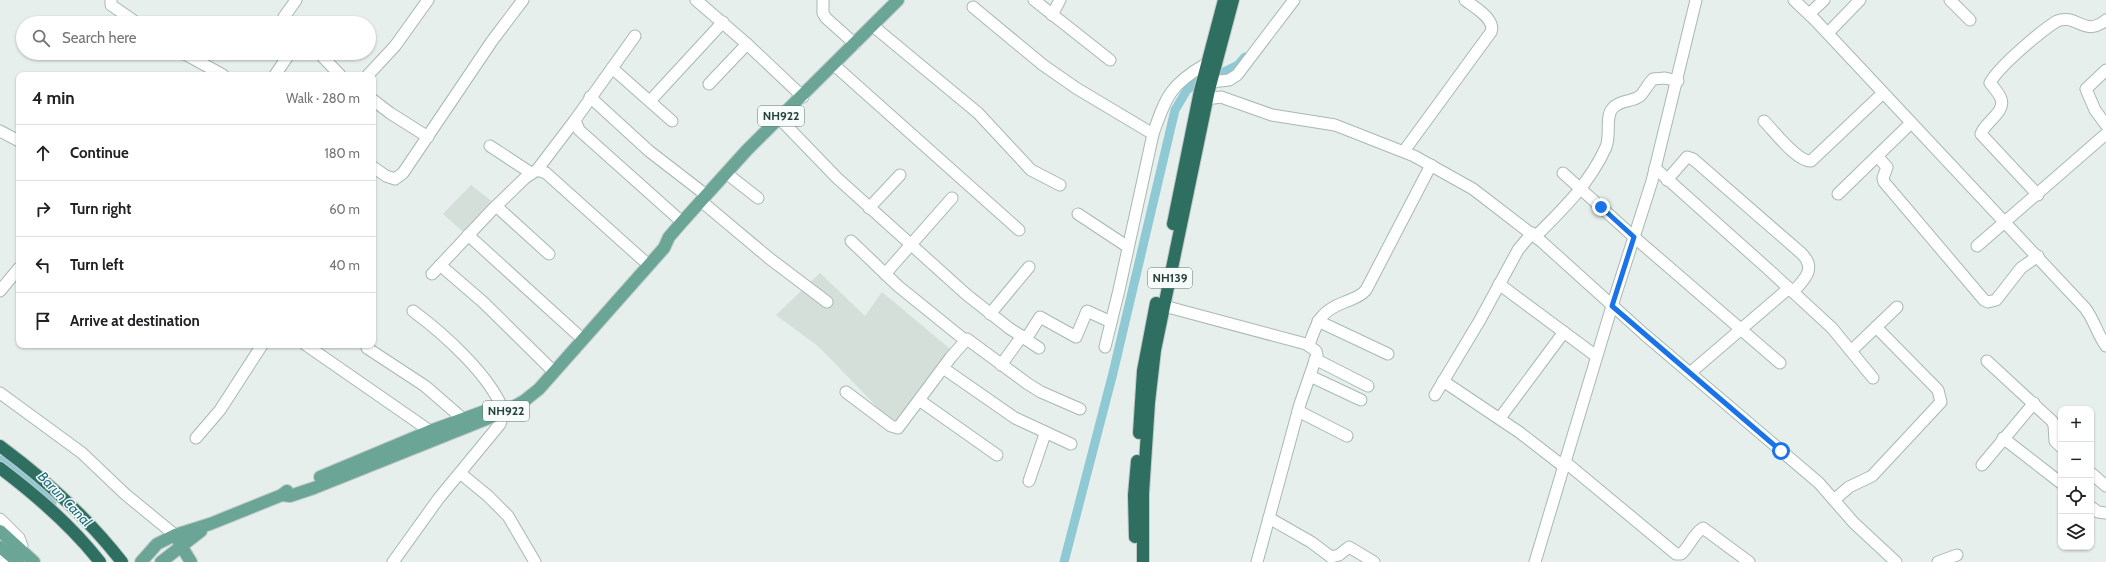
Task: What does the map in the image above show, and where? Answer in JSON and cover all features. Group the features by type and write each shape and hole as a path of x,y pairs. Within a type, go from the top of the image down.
{"highway":[{"name":"NH139","path":"1143,562 1143,493 1149,402 1155,350 1203,99 1206,64 1224,0"},
{"name":"NH139","path":"1136,562 1134,495 1143,371 1203,99 1211,82 1234,0"},
{"path":"0,446 64,497 106,541 122,562"},
{"path":"0,468 57,514 100,562"}],"main road":[{"name":"NH922","path":"282,495 290,496 314,488 524,401 538,389 664,248 669,237 726,173 898,0"},
{"path":"141,562 157,544 177,541 210,524 282,495 288,489 430,431 463,419 502,409 528,390 643,260 658,244 669,237"},
{"path":"0,531 10,553 34,562"},
{"path":"165,558 177,541"},
{"path":"177,541 190,562"}],"street":[{"path":"111,0 111,5 127,16"},
{"path":"285,16 296,0"},
{"path":"371,72 395,46 428,0"},
{"path":"376,169 391,178 399,177 428,137 492,41 523,0"},
{"path":"696,0 723,22 803,96"},
{"path":"823,0 823,13 826,18 855,44"},
{"path":"1034,0 1110,60"},
{"path":"1052,14 1060,0"},
{"path":"1211,82 1229,80 1237,75 1294,0"},
{"path":"1404,151 1491,32 1492,25 1488,19 1464,0"},
{"path":"1535,562 1596,356 1655,168 1678,81 1696,0"},
{"path":"1794,0 1828,33 1911,123 2038,256 2091,316 2100,339 2106,346"},
{"path":"1809,14 1824,0"},
{"path":"1828,33 1860,0"},
{"path":"1950,0 1970,20"},
{"path":"973,7 1043,65 1076,88 1153,134"},
{"path":"2038,195 1981,134 1982,129 2000,110 2002,103 2001,98 1990,83 1993,76 2057,21 2067,19 2090,28 2099,26 2106,20"},
{"path":"650,101 723,22"},
{"path":"873,26 978,113 1031,170 1060,185"},
{"path":"432,274 496,206 534,171 575,120 635,36"},
{"path":"709,84 747,44"},
{"path":"196,60 218,72"},
{"path":"277,72 285,60"},
{"path":"326,60 337,72"},
{"path":"1104,347 1111,322 1153,134 1168,98 1176,85 1189,74 1206,64"},
{"path":"834,65 1019,230"},
{"path":"612,68 672,122"},
{"path":"2106,70 2086,89 2095,110 2106,125"},
{"path":"1434,395 1518,250 1581,188 1597,165 1607,146 1610,132 1608,119 1613,108 1619,103 1639,97 1653,79 1665,78 1678,81"},
{"path":"1764,121 1797,156 1806,162 1811,161 1883,93"},
{"path":"590,97 769,258 827,302"},
{"path":"1203,99 1221,97 1272,115 1335,125 1404,151 1473,189 1534,234 1612,306 1809,475 1858,527 1896,562"},
{"path":"376,102 390,114 428,137"},
{"path":"779,118 837,178 967,295 990,314 1040,348"},
{"path":"575,120 579,130 682,222"},
{"path":"1838,194 1911,123"},
{"path":"0,131 16,139"},
{"path":"1977,246 2005,220 2038,195 2106,134"},
{"path":"490,146 534,171 546,173 643,260"},
{"path":"1877,156 1887,167 1883,178 1884,182 1984,300 1988,302 1996,300 2021,268 2038,256"},
{"path":"1668,180 1683,159 1687,157 1693,159 1801,253 1809,263 1809,268 1805,277 1791,290 1741,329 1690,374"},
{"path":"1309,346 1318,321 1328,311 1358,297 1366,290 1431,165"},
{"path":"1655,168 1832,328 1873,378"},
{"path":"726,173 758,198"},
{"path":"1563,173 1634,237 1780,363"},
{"path":"869,208 900,175"},
{"path":"885,274 952,198"},
{"path":"496,206 549,254"},
{"path":"1078,214 1128,247"},
{"path":"468,235 578,335"},
{"path":"851,241 885,274 966,341 968,339 1001,365 1041,392 1080,409"},
{"path":"440,265 483,302 549,367"},
{"path":"990,314 1029,267"},
{"path":"0,291 16,272"},
{"path":"1499,284 1596,356"},
{"path":"1164,306 1309,346 1316,351 1257,562"},
{"path":"1851,351 1897,307"},
{"path":"393,562 439,498 500,424 502,409 481,377 456,347 413,311"},
{"path":"1001,365 1040,318 1076,337 1087,311 1111,322"},
{"path":"1318,321 1388,354"},
{"path":"1834,500 1849,487 1872,476 1941,402 1938,390 1876,327"},
{"path":"1500,418 1564,332"},
{"path":"846,392 896,428 900,426 943,368 966,341"},
{"path":"196,438 220,410 260,348"},
{"path":"310,348 430,431"},
{"path":"367,348 424,386 463,419"},
{"path":"1315,359 1368,386"},
{"path":"1987,361 2052,421 2054,425 2055,441 2058,444"},
{"path":"943,368 999,408 1045,434 1071,444"},
{"path":"1310,376 1361,400"},
{"path":"1443,381 1500,418 1564,464 1676,554 1681,554 1698,532 1703,528 1749,562"},
{"path":"0,393 82,453 177,541"},
{"path":"919,400 998,455"},
{"path":"1982,465 2003,438 2034,403"},
{"path":"1298,411 1347,436"},
{"path":"1029,482 1045,434"},
{"path":"2003,438 2058,481"},
{"path":"460,473 488,496 508,516 535,562"},
{"path":"2094,476 2106,486"},
{"path":"2094,509 2098,512 2106,513"},
{"path":"1269,518 1311,542 1331,557 1339,555 1349,547 1374,562"},
{"path":"0,520 19,538 22,546 10,553"},
{"path":"1938,562 1957,556"}],"shaded area":[{"path":"471,185 499,207 469,237 443,214"},
{"path":"820,273 865,316 882,292 955,353 904,427 881,411 819,347 776,315"}],"waterway":[{"path":"1222,73 1238,65 1245,57"},
{"path":"1064,562 1113,373 1175,110 1187,90 1202,78"},
{"name":"Barun Canal","path":"0,460 30,481 52,504"}],"route":[{"path":"1601,207 1634,237 1612,306 1742,420 1781,451"}]}
